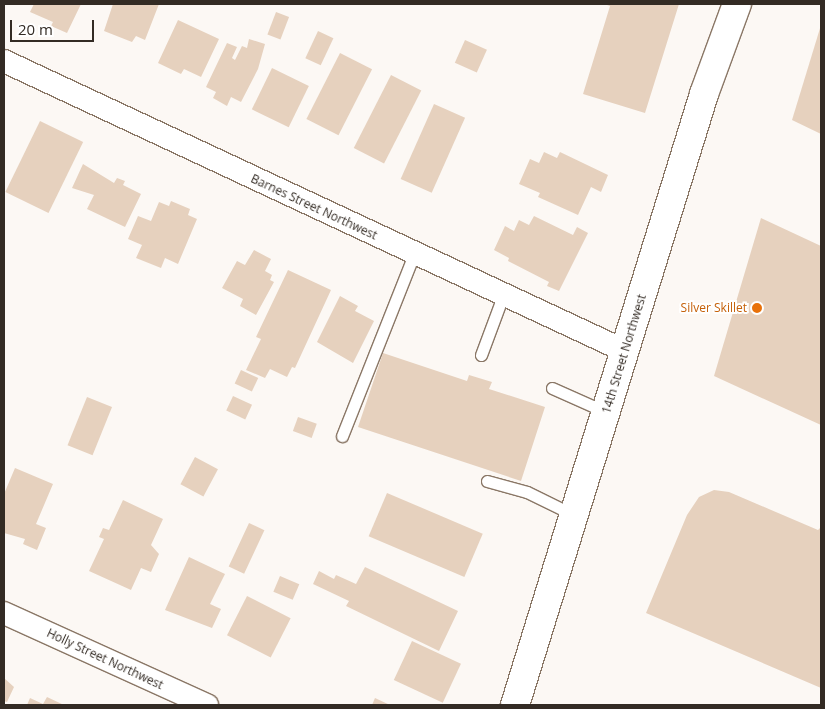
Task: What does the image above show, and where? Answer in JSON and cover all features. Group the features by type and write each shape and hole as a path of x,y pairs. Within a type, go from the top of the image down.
{"main road":[{"name":"14th Street Northwest","path":"515,705 704,94 737,4"}],"street":[{"name":"Barnes Street Northwest","path":"4,61 624,351"},
{"name":"Holly Street Northwest","path":"4,612 207,705"}],"lane":[{"path":"342,436 414,254"},
{"path":"481,355 503,296"},
{"path":"552,388 606,412"},
{"path":"487,482 527,492 574,515"}],"building":[{"path":"34,4 81,4 67,33 51,26 53,22 30,12"},
{"path":"113,4 159,4 145,40 136,36 132,42 104,31"},
{"path":"604,4 679,4 645,113 583,94 610,6"},
{"path":"276,12 289,17 280,39 267,34"},
{"path":"178,20 219,39 201,77 184,69 181,74 158,63"},
{"path":"821,25 821,134 792,120"},
{"path":"318,31 333,38 321,65 305,58"},
{"path":"249,39 265,44 258,69 241,102 231,97 227,106 213,98 216,92 206,87 227,43 237,47 232,58 235,60 242,46 247,48"},
{"path":"465,40 487,50 477,73 455,63"},
{"path":"340,53 372,69 338,135 306,119"},
{"path":"272,68 309,86 289,127 252,109"},
{"path":"391,75 421,90 384,163 354,148"},
{"path":"434,104 465,118 432,193 401,179"},
{"path":"40,121 83,142 49,213 5,192"},
{"path":"544,152 557,158 560,152 608,175 601,192 591,187 578,215 538,197 540,193 519,184 530,159 539,163"},
{"path":"83,164 114,183 117,178 125,181 123,185 141,194 125,227 87,209 94,195 72,188"},
{"path":"171,201 190,209 188,215 197,219 178,264 165,258 161,268 136,258 142,245 128,239 138,216 151,221 159,202 169,206"},
{"path":"534,216 573,235 577,227 588,233 559,291 547,286 549,282 508,261 509,258 494,250 505,226 514,231 519,220 529,225"},
{"path":"761,218 821,246 821,425 714,376"},
{"path":"254,250 271,259 265,271 272,275 270,280 274,282 256,315 240,306 243,299 222,288 237,261 245,265"},
{"path":"288,270 331,290 295,368 292,367 287,377 270,369 265,378 246,370 261,339 256,337"},
{"path":"340,296 358,306 355,311 374,321 353,363 317,342"},
{"path":"383,353 467,381 469,375 492,382 489,389 545,407 521,481 358,427"},
{"path":"241,370 258,378 252,392 235,384"},
{"path":"233,396 252,405 245,419 226,411"},
{"path":"87,397 112,407 93,455 68,445"},
{"path":"298,417 317,424 312,438 293,431"},
{"path":"195,457 218,469 203,497 180,484"},
{"path":"15,468 53,484 36,524 46,528 37,550 23,544 25,539 4,533 4,494"},
{"path":"714,490 729,492 818,530 821,527 821,688 646,613 687,515 699,497"},
{"path":"387,493 483,534 464,577 369,536"},
{"path":"123,500 163,519 151,545 159,554 151,572 141,568 131,590 89,571 104,539 99,537 103,528 109,530"},
{"path":"249,523 264,530 244,574 229,567"},
{"path":"189,557 225,574 210,604 221,609 212,628 165,610"},
{"path":"365,567 458,611 439,651 346,606 349,601 313,584 319,571 334,579 336,575 356,584"},
{"path":"280,576 299,584 293,600 273,592"},
{"path":"247,596 291,618 271,657 227,635"},
{"path":"412,641 461,664 443,703 394,680"},
{"path":"4,678 14,687 7,702 4,701"},
{"path":"47,697 64,705 27,705 30,698 43,704"},
{"path":"375,698 390,705 372,705"}],"place":[{"name":"Silver Skillet","path":"757,308"}]}
